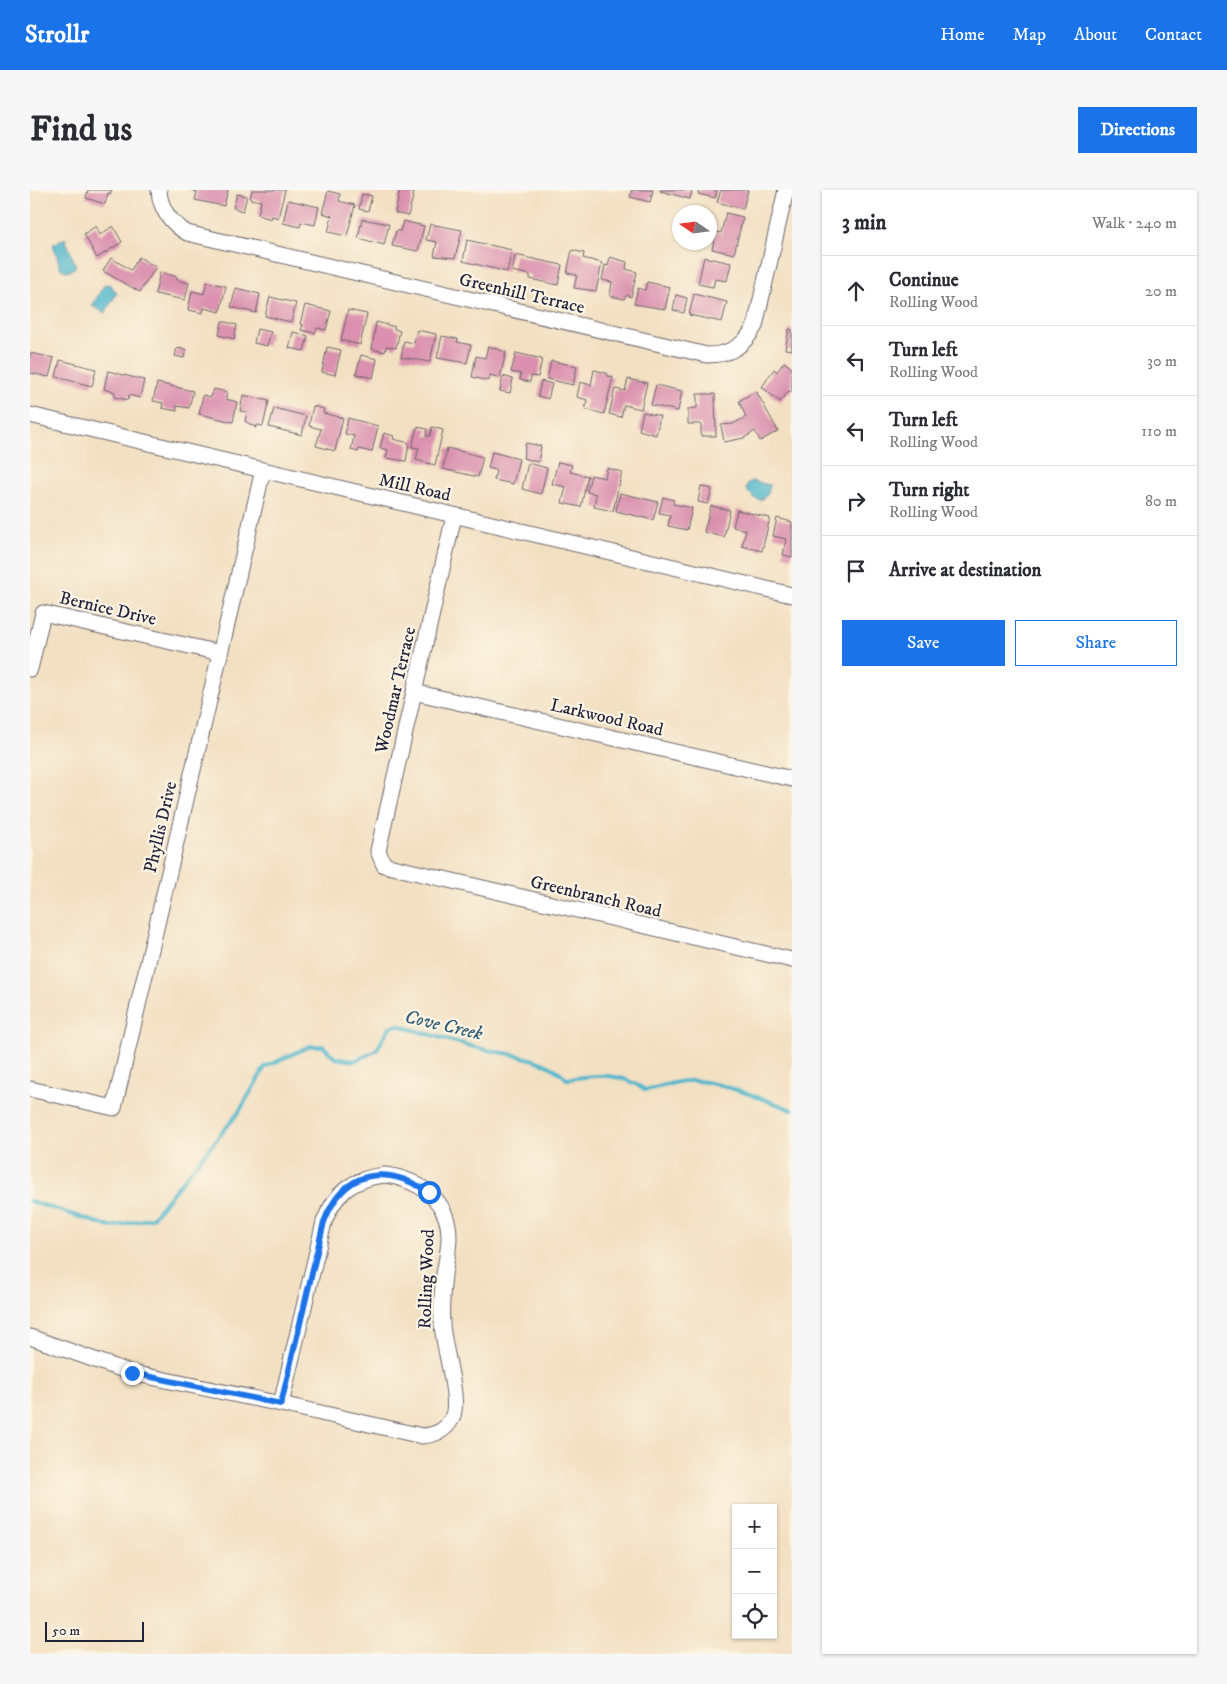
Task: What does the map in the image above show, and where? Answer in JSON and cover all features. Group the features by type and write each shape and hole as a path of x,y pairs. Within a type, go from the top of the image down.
{"street":[{"name":"Greenhill Terrace","path":"159,190 163,209 169,219 187,233 707,356 730,352 741,346 755,326 786,190"},
{"name":"Mill Road","path":"30,415 792,595"},
{"name":"Phyllis Drive","path":"30,1089 114,1108 263,470"},
{"name":"Woodmar Terrace","path":"391,868 384,865 378,851 454,516"},
{"name":"Bernice Drive","path":"30,669 44,613 220,653"},
{"name":"Larkwood Road","path":"414,692 792,779"},
{"name":"Greenbranch Road","path":"391,868 792,960"},
{"name":"Rolling Wood","path":"30,1337 132,1373 422,1436 440,1432 453,1417 454,1398 442,1324 442,1300 449,1228 445,1214 438,1202 429,1192 412,1181 385,1174 370,1176 345,1188 329,1208 324,1222 281,1404"}],"water":[{"path":"65,238 76,266 69,272 61,269 53,244"},
{"path":"110,284 117,293 105,313 92,306 104,285"},
{"path":"752,481 770,485 768,494 761,500 754,498 746,490 748,483"}],"building":[{"path":"88,190 112,190 110,194 108,193 105,204 86,198"},
{"path":"191,190 228,190 224,206 195,200 197,192"},
{"path":"252,190 285,190 278,218 272,216 271,219 258,215 261,201 250,199"},
{"path":"400,190 414,193 408,216 395,213"},
{"path":"632,190 653,190 650,202 630,197"},
{"path":"660,190 692,190 690,199 660,191"},
{"path":"699,190 717,190 715,198 698,194"},
{"path":"721,190 748,190 743,209 717,202"},
{"path":"328,191 340,194 339,201 355,205 347,236 328,232 332,216 322,213"},
{"path":"237,194 247,196 243,211 233,208"},
{"path":"362,194 372,196 368,211 359,209"},
{"path":"288,200 319,207 315,225 301,222 300,227 283,223"},
{"path":"726,213 743,217 734,254 716,250 717,232 721,233"},
{"path":"362,219 389,224 384,245 358,238"},
{"path":"403,221 424,226 418,251 392,246 396,231 400,231"},
{"path":"430,224 462,230 455,258 434,256 437,242 426,240"},
{"path":"96,226 100,235 113,226 122,242 97,258 84,234"},
{"path":"467,240 512,250 507,272 463,261"},
{"path":"572,250 584,253 583,258 602,263 596,291 574,288 577,275 567,273"},
{"path":"515,255 562,265 558,285 530,279 530,275 512,271"},
{"path":"139,257 156,267 140,292 103,271 111,258 131,270"},
{"path":"610,257 627,262 626,269 637,272 631,297 627,295 624,299 610,296 612,282 602,280 605,265 608,266"},
{"path":"704,257 731,263 727,281 715,279 713,287 698,284"},
{"path":"160,272 189,283 185,300 155,294"},
{"path":"207,282 226,286 220,312 204,308 203,313 188,310 192,291 204,294"},
{"path":"647,282 670,287 665,309 634,304 638,288 645,290"},
{"path":"236,288 260,294 256,313 231,307"},
{"path":"694,294 727,302 722,322 689,315"},
{"path":"676,295 687,298 684,313 673,310"},
{"path":"270,297 296,303 291,322 265,316"},
{"path":"305,305 331,311 326,330 317,328 315,333 301,330 303,325 300,324"},
{"path":"348,310 367,314 360,345 341,340"},
{"path":"222,321 237,325 234,339 219,335"},
{"path":"376,322 395,327 394,329 400,331 396,348 386,346 385,352 372,349"},
{"path":"257,329 271,332 267,346 254,343"},
{"path":"789,329 792,330 792,350 785,349"},
{"path":"417,330 436,334 430,362 401,357 404,341 414,343"},
{"path":"293,332 308,336 304,351 289,348"},
{"path":"442,336 458,339 457,342 471,345 467,363 437,358"},
{"path":"488,346 506,352 500,378 490,375 489,381 472,377 476,356 485,358"},
{"path":"327,347 341,350 335,375 322,372"},
{"path":"177,348 186,350 184,358 175,356"},
{"path":"30,353 54,358 49,377 30,373"},
{"path":"516,353 542,359 538,377 531,376 530,382 520,380 521,374 511,372"},
{"path":"361,355 377,359 373,378 356,374"},
{"path":"60,360 96,369 92,386 56,377"},
{"path":"551,361 577,366 573,385 547,379"},
{"path":"784,362 792,368 792,393 789,391 780,402 762,387 774,369 777,372"},
{"path":"594,370 607,373 607,376 613,377 604,414 585,409 587,400 577,397 580,382 591,385"},
{"path":"108,371 144,380 140,398 129,395 128,400 114,397 115,392 104,389"},
{"path":"503,376 513,379 510,393 500,391"},
{"path":"628,379 647,383 641,409 624,405 621,417 609,414 615,389 625,391"},
{"path":"541,381 552,384 548,399 538,396"},
{"path":"157,383 193,391 189,408 177,406 177,411 162,408 163,403 153,401"},
{"path":"656,385 682,391 678,411 651,405"},
{"path":"214,389 227,392 226,399 237,402 233,422 199,414 203,395 211,397"},
{"path":"756,391 778,431 760,441 755,431 744,438 724,442 721,425 733,424 746,417 739,401"},
{"path":"697,394 715,394 716,436 701,436 701,424 688,424 688,409 697,408"},
{"path":"243,395 269,401 263,426 257,425 256,428 245,421 247,412 240,411"},
{"path":"313,406 324,409 323,413 343,418 335,451 316,446 321,429 309,426"},
{"path":"274,408 306,416 302,435 269,427"},
{"path":"643,412 660,416 656,435 639,430"},
{"path":"348,418 378,426 372,452 359,449 358,452 351,450 354,436 345,434"},
{"path":"417,427 427,429 426,436 430,436 432,427 443,430 435,465 416,460 419,448 412,447"},
{"path":"384,433 394,436 393,439 409,443 406,461 386,458 388,450 380,448"},
{"path":"526,443 541,446 538,462 523,458"},
{"path":"447,448 483,457 478,477 443,469"},
{"path":"492,452 519,459 513,484 494,480 496,470 488,468"},
{"path":"558,462 572,465 570,472 588,476 581,507 562,503 566,487 552,484"},
{"path":"528,463 547,468 541,494 522,489"},
{"path":"607,468 622,472 613,511 594,507 596,494 587,492 591,475 605,478"},
{"path":"701,486 712,489 708,504 698,502"},
{"path":"620,493 658,502 653,520 616,511"},
{"path":"663,497 674,500 673,504 692,508 687,530 668,526 670,515 659,513"},
{"path":"711,506 730,510 724,537 704,532"},
{"path":"737,510 770,518 762,551 742,546 746,530 733,527"},
{"path":"777,518 792,522 792,557 783,555 786,539 773,536"}],"waterway":[{"name":"Cove Creek","path":"30,1201 111,1227 152,1218 239,1112 265,1067 310,1046 323,1046 335,1058 354,1061 376,1051 389,1028 397,1025 478,1048 526,1057 548,1065 567,1079 588,1076 617,1077 636,1084 645,1090 676,1082 698,1081 740,1091 792,1110"}],"route":[{"path":"132,1373 281,1404 324,1222 329,1208 336,1197 345,1188 358,1180 385,1174 400,1176 429,1192"}]}
